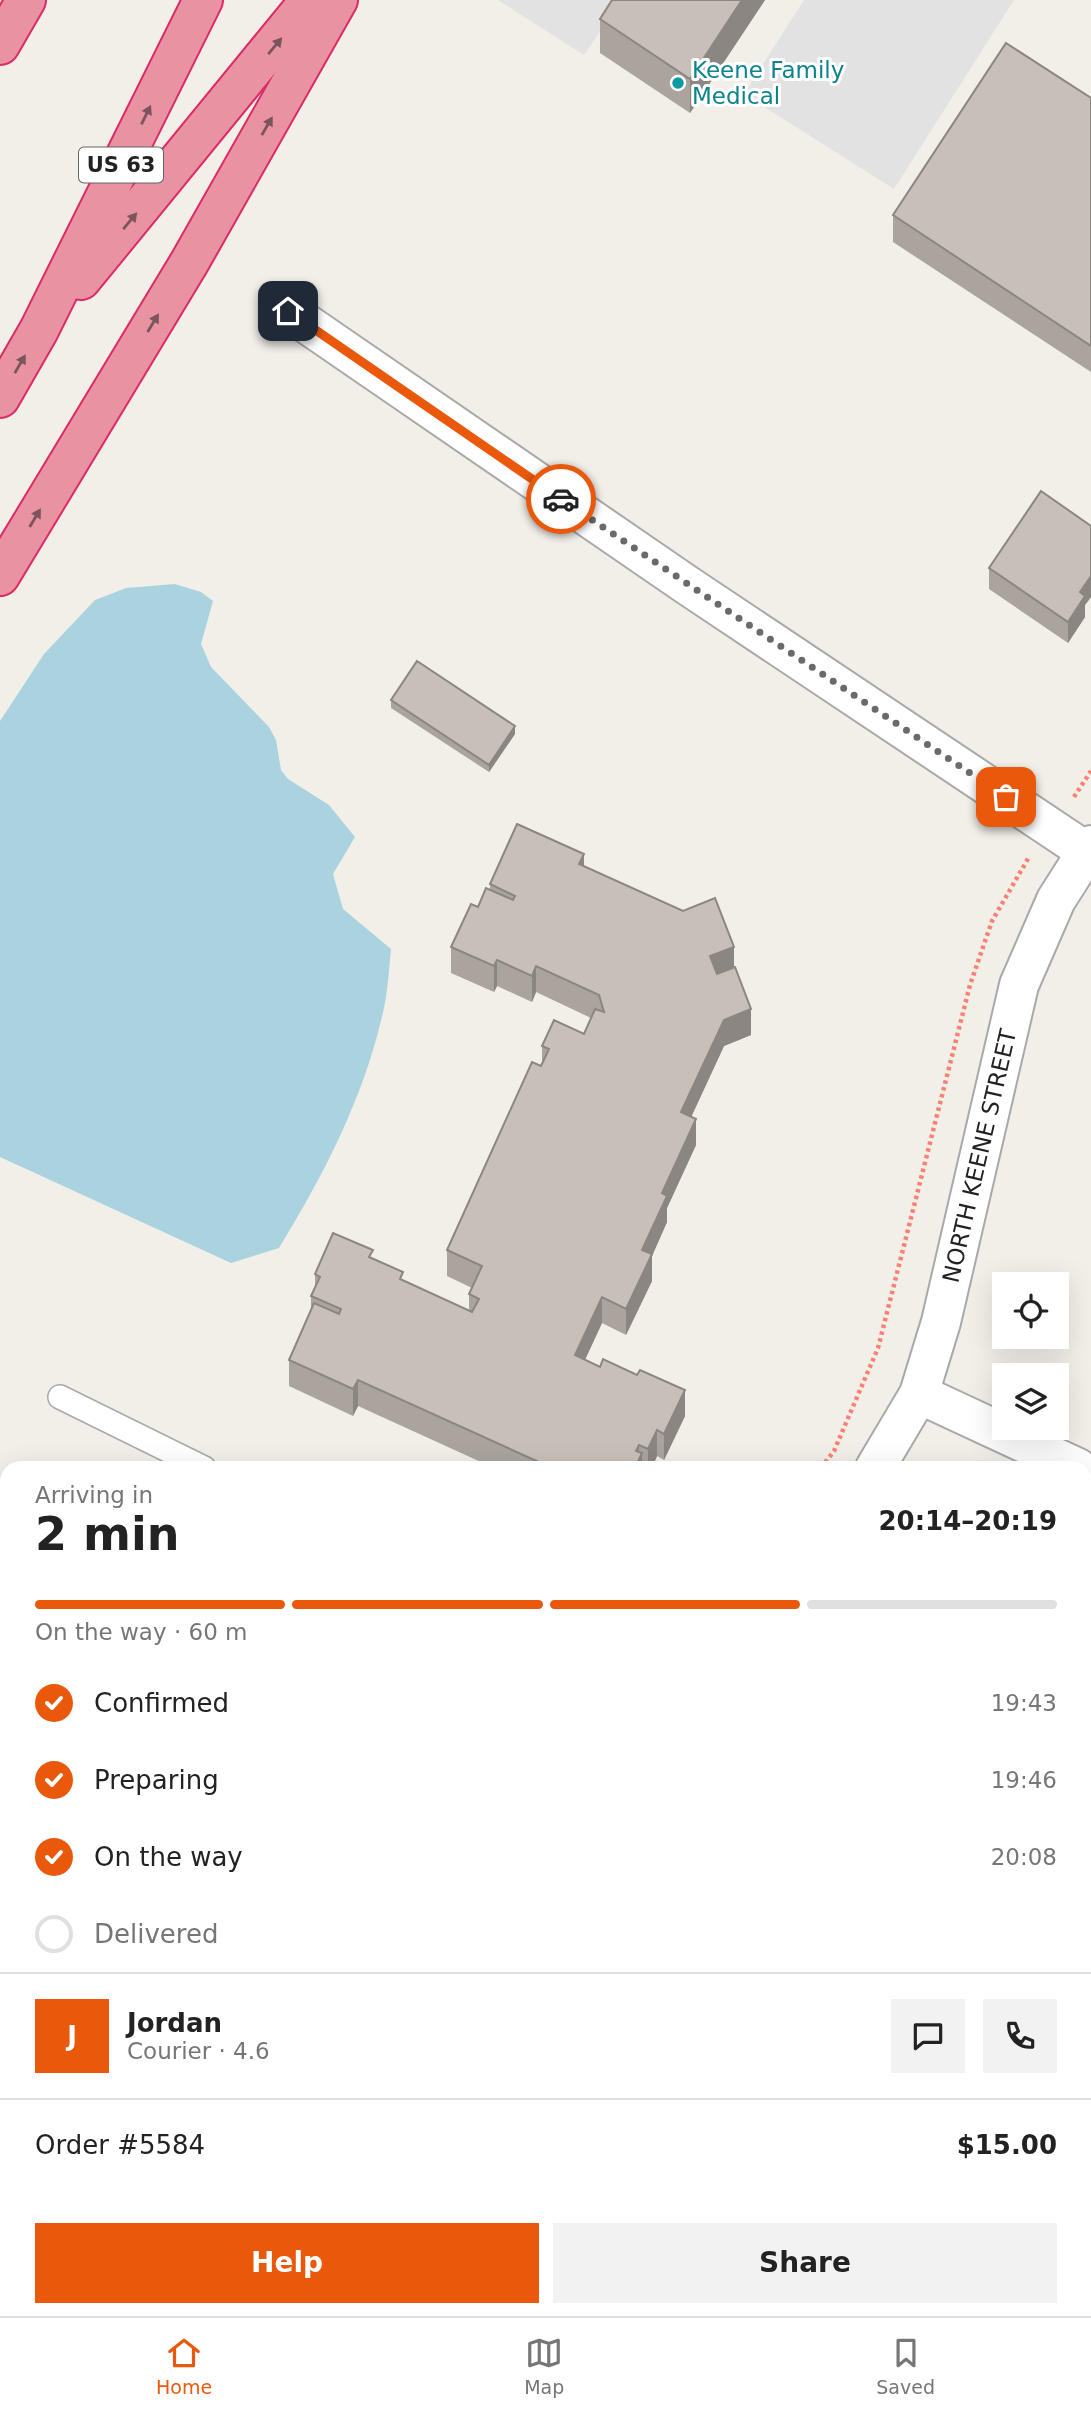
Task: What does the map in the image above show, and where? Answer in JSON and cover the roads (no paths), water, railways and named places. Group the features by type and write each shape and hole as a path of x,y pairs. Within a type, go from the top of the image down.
{"highway":[{"path":"0,45 26,0"},
{"name":"US 63","path":"0,398 39,330 203,0"},
{"path":"39,330 310,0"},
{"path":"0,576 189,263 338,0"}],"street":[{"path":"288,311 698,592 1052,828 1089,848"},
{"name":"NORTH KEENE STREET","path":"878,1461 919,1394 942,1322 1019,985 1056,900 1089,848"},
{"path":"919,1394 1063,1461"}],"lane":[{"path":"60,1397 172,1461"}],"water":[{"path":"175,584 201,592 213,601 201,644 211,667 269,727 276,740 281,770 288,779 329,805 355,837 333,874 343,909 391,949 385,1001 376,1040 355,1102 327,1162 279,1248 231,1263 0,1157 0,721 44,654 95,600 126,588"}],"place":[{"name":"Keene Family Medical","path":"678,83"}]}
